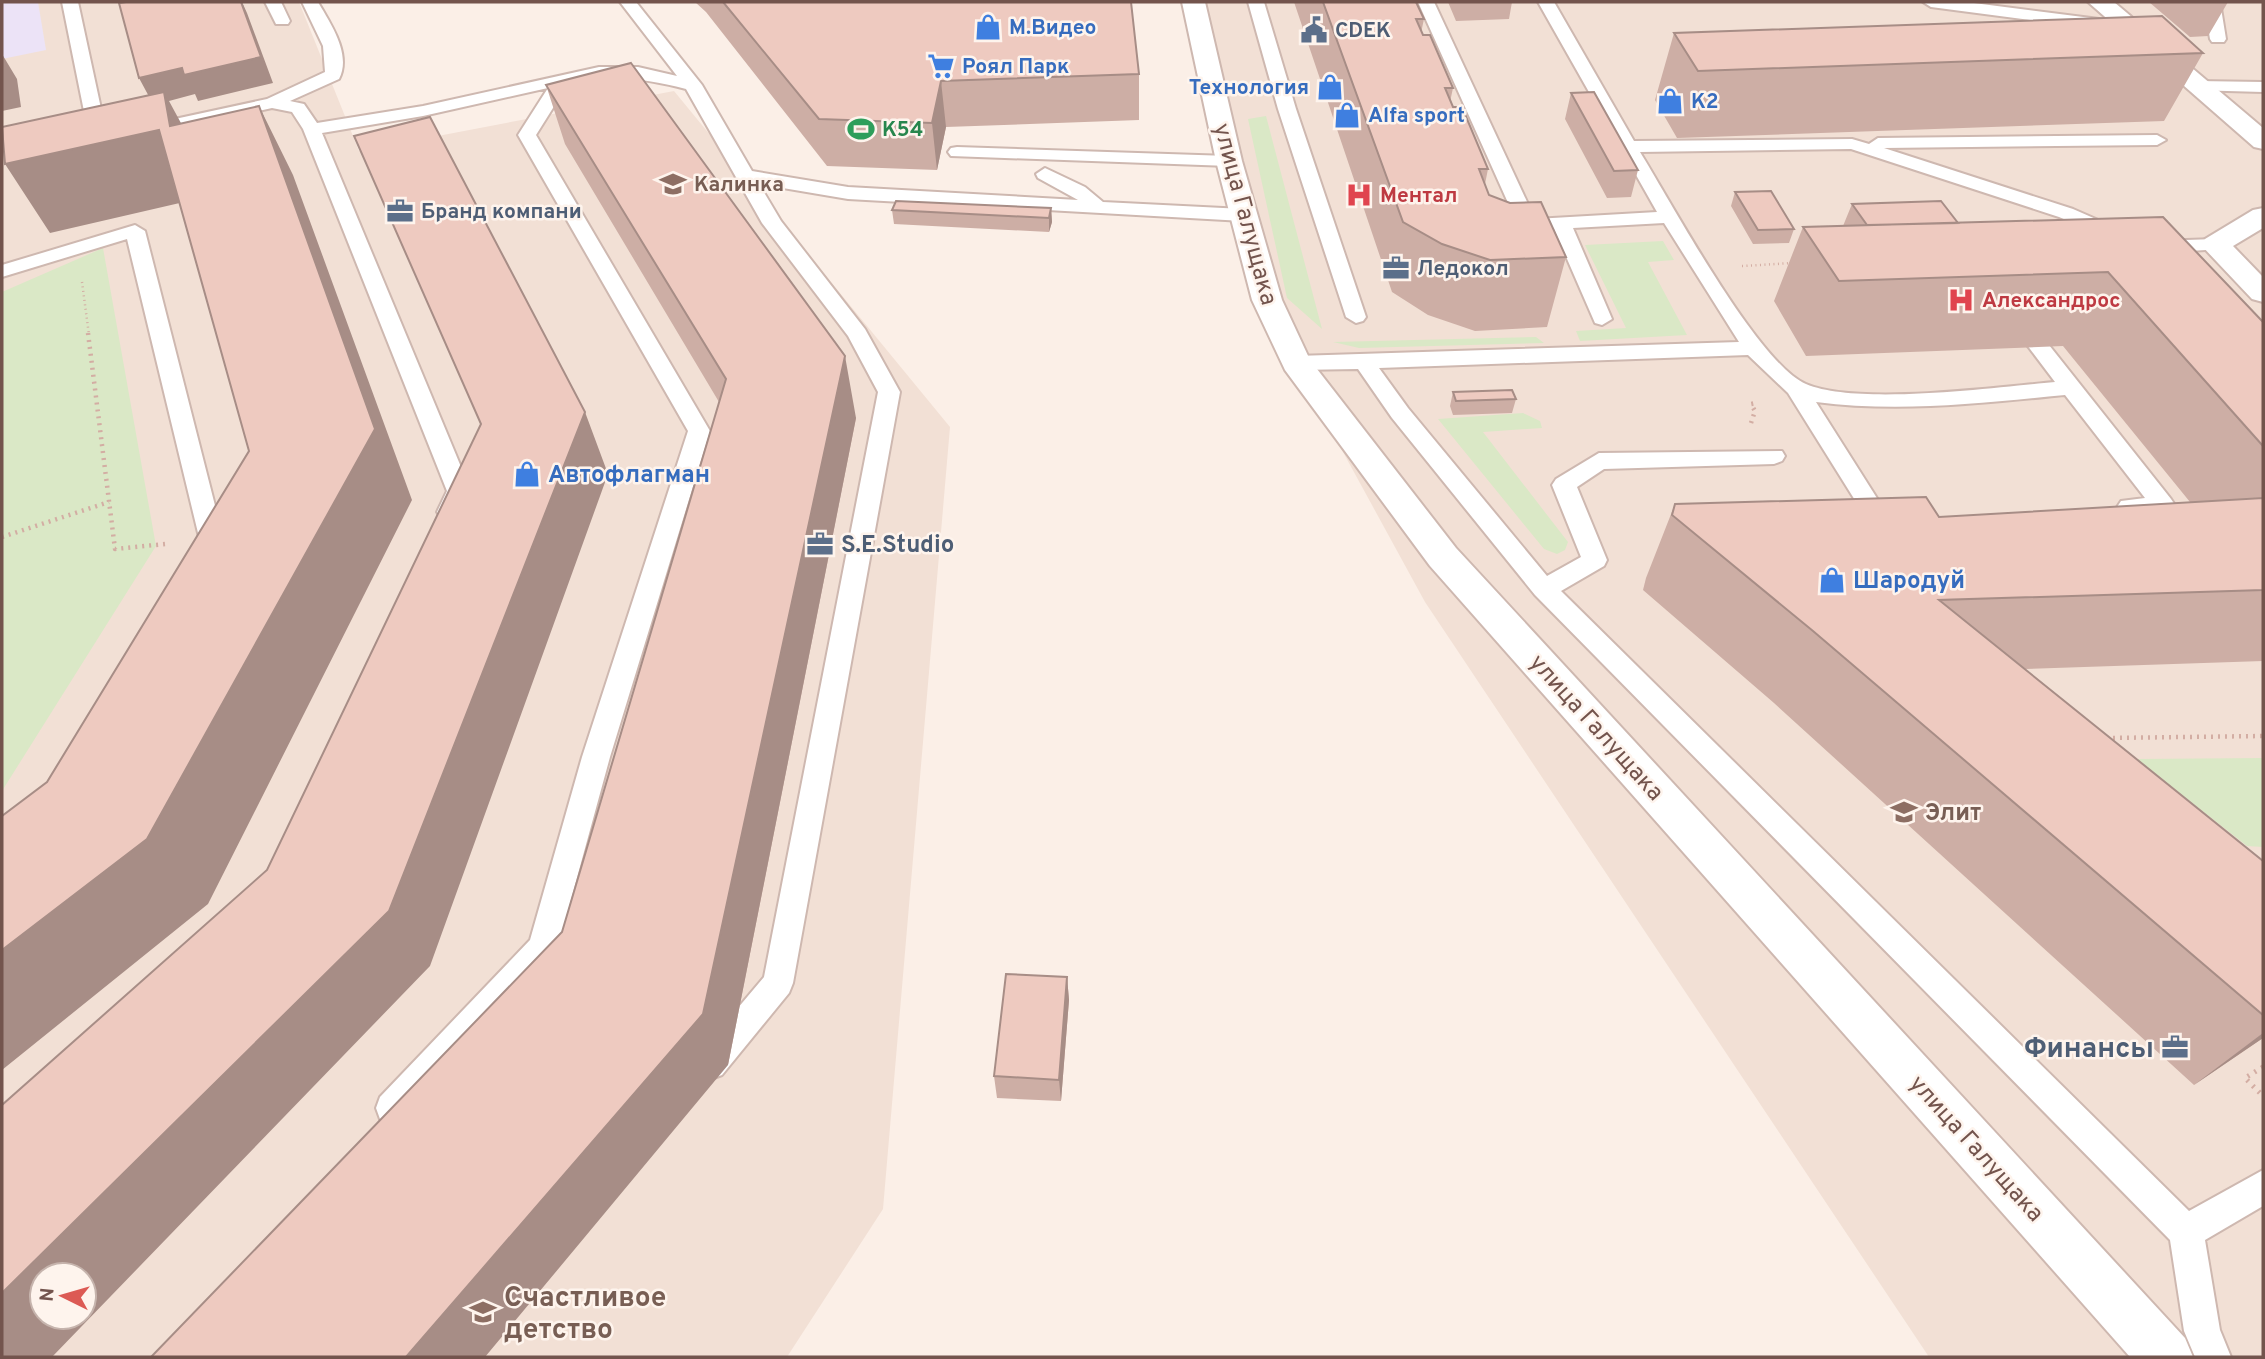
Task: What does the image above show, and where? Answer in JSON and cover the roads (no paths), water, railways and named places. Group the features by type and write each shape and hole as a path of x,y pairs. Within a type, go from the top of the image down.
{"street":[{"name":"улица Галущака","path":"1193,2 1229,161 1267,300 1296,363 1443,557 2166,1357"},
{"path":"2100,2 2263,141"},
{"path":"2263,216 2215,246 2263,293"}],"lane":[{"path":"70,2 114,137"},
{"path":"273,2 282,21"},
{"path":"76,146 272,103 333,75 336,58 332,43 310,2"},
{"path":"628,2 693,85 772,223 858,334 889,392 778,983 699,1079"},
{"path":"1256,2 1287,109 1356,317"},
{"path":"1426,2 1528,225 1670,217"},
{"path":"1546,2 1628,147 1753,348 1797,390 1886,534 1908,521"},
{"path":"1931,2 2127,26"},
{"path":"2212,2 2218,38"},
{"path":"312,129 423,111 599,72 638,72 693,85"},
{"path":"375,1127 543,947 596,757 699,431 527,135 562,80"},
{"path":"2197,86 2263,87"},
{"path":"272,103 298,108 312,129 459,491 435,541"},
{"path":"1628,147 2157,140"},
{"path":"1852,144 2066,213 2133,242"},
{"path":"957,152 1229,161"},
{"path":"1045,174 1078,191 1101,209"},
{"path":"747,176 848,193 1243,215"},
{"path":"1561,223 1602,319"},
{"path":"2,271 77,246 135,231 211,537 190,573"},
{"path":"2094,247 2215,246"},
{"path":"2038,345 2163,505 2109,508"},
{"path":"1296,363 1753,348"},
{"path":"1364,362 1400,413 1544,589 2186,1232 2202,1331 2213,1357"},
{"path":"1797,390 1856,402 2071,388"},
{"path":"1544,589 1595,560 1564,485 1599,461 1774,456"},
{"path":"2186,1232 2263,1187"}],"place":[{"name":"М.Видео","path":"988,27"},
{"name":"CDEK","path":"1314,30"},
{"name":"Роял Парк","path":"941,66"},
{"name":"Технология","path":"1330,87"},
{"name":"К2","path":"1670,101"},
{"name":"Alfa sport","path":"1347,115"},
{"name":"К54","path":"861,129"},
{"name":"Калинка","path":"673,184"},
{"name":"Ментал","path":"1359,195"},
{"name":"Бранд компани","path":"400,211"},
{"name":"Ледокол","path":"1396,268"},
{"name":"Александрос","path":"1961,300"},
{"name":"Автофлагман","path":"527,474"},
{"name":"S.E.Studio","path":"820,544"},
{"name":"Шародуй","path":"1832,580"},
{"name":"Элит","path":"1904,812"},
{"name":"Финансы","path":"2175,1047"},
{"name":"Счастливое детство","path":"483,1312"}]}
